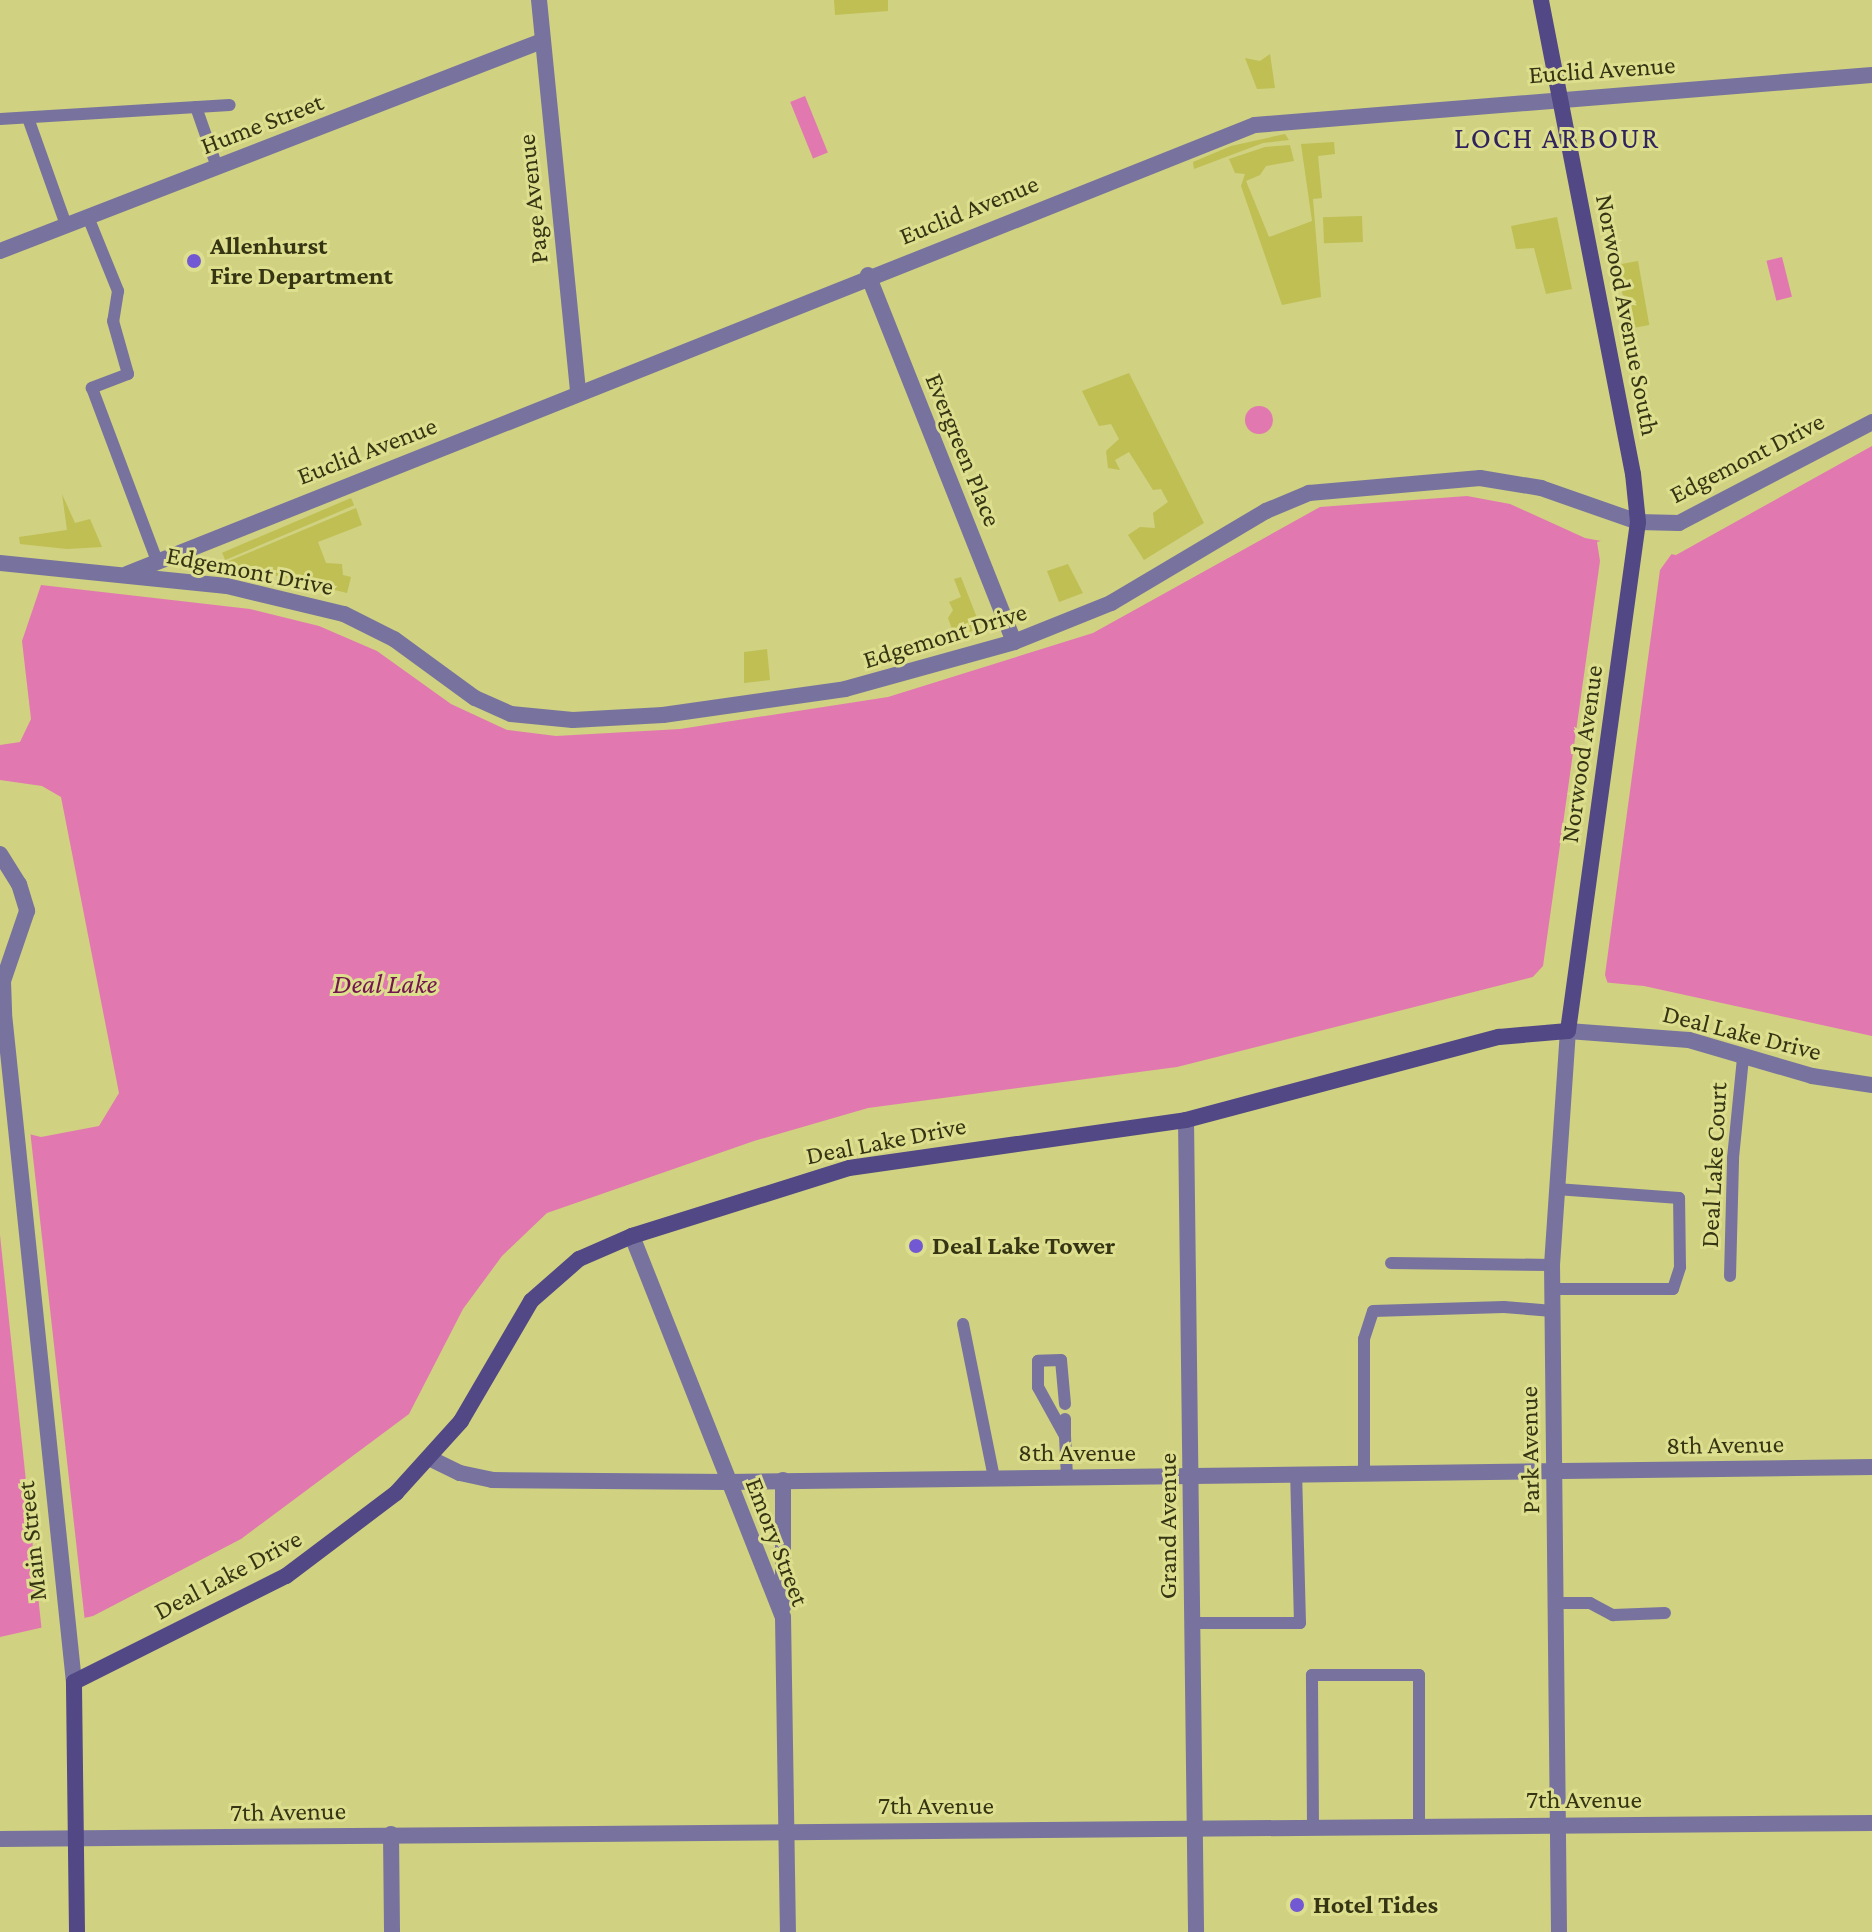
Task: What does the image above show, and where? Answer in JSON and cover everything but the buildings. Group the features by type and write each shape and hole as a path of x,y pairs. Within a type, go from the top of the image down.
{"main road":[{"name":"Norwood Avenue South","path":"1541,0 1633,474 1638,522 1635,546"},
{"name":"Norwood Avenue","path":"1576,968 1635,546"},
{"name":"Park Avenue","path":"1568,1031 1576,968"},
{"name":"Deal Lake Drive","path":"74,1682 286,1576 333,1544 431,1459 461,1421 504,1340 536,1295 579,1259 632,1236 849,1168 1186,1120 1499,1037 1568,1031"},
{"name":"Main Street","path":"74,1682 77,1932"}],"street":[{"name":"Page Avenue","path":"539,0 578,393"},
{"name":"Hume Street","path":"0,251 542,41"},
{"name":"Euclid Avenue","path":"127,574 868,275 1255,125 1559,97 1872,75"},
{"name":"Evergreen Place","path":"868,275 1014,642"},
{"name":"Edgemont Drive","path":"0,563 237,588 344,614 394,639 475,698 535,719 663,715 793,698 884,680 1014,642 1111,603 1287,500 1330,488 1480,478 1541,488 1638,522 1679,523 1872,422"},
{"name":"Main Street","path":"3,862 27,911 3,981 11,1097 74,1682"},
{"path":"0,962 14,951"},
{"name":"Deal Lake Drive","path":"1568,1031 1689,1040 1812,1076 1872,1085"},
{"name":"Park Avenue","path":"1559,1932 1552,1265 1568,1031"},
{"name":"Main Street","path":"0,1067 11,1097"},
{"name":"Grand Avenue","path":"1186,1120 1196,1932"},
{"name":"Emory Street","path":"632,1236 783,1617 788,1932"},
{"name":"8th Avenue","path":"431,1459 460,1473 492,1480 728,1482 1872,1467"},
{"path":"783,1480 783,1617"},
{"name":"7th Avenue","path":"0,1839 1872,1823"},
{"path":"391,1834 392,1932"}],"lane":[{"path":"0,119 230,105"},
{"path":"196,107 217,167"},
{"path":"28,118 66,225"},
{"path":"88,217 118,291 113,321 128,374 92,388 157,561"},
{"name":"Deal Lake Court","path":"1730,1276 1733,1158 1743,1058"},
{"path":"1553,1289 1673,1289 1680,1267 1679,1198 1556,1189"},
{"path":"1391,1263 1552,1265"},
{"path":"1364,1475 1364,1339 1373,1311 1504,1307 1553,1311"},
{"path":"963,1324 994,1478"},
{"path":"1065,1404 1061,1360 1038,1361 1038,1387 1065,1436"},
{"path":"1065,1419 1067,1477"},
{"path":"1192,1623 1300,1623 1296,1475"},
{"path":"1556,1603 1590,1603 1613,1615 1665,1613"},
{"path":"1313,1827 1312,1675 1419,1675 1419,1827"}],"shaded area":[{"path":"834,0 888,0 888,11 835,15"},
{"path":"1270,54 1275,88 1257,89 1245,58 1260,61"},
{"path":"1285,134 1289,140 1263,143 1194,169 1193,162 1231,146"},
{"path":"1334,142 1335,154 1318,156 1322,198 1313,199 1321,297 1282,305 1241,186 1245,174 1235,173 1229,159 1265,147 1290,145 1294,161 1266,166 1260,175 1246,181 1269,237 1312,221 1301,144"},
{"path":"1362,216 1363,242 1324,243 1323,217"},
{"path":"1557,217 1572,289 1546,294 1534,248 1516,249 1511,226"},
{"path":"1638,261 1649,325 1629,329 1617,265"},
{"path":"1129,373 1204,523 1144,560 1128,535 1140,527 1155,528 1153,513 1168,502 1161,489 1153,490 1129,452 1115,460 1120,470 1108,468 1106,451 1119,439 1111,424 1099,426 1082,391"},
{"path":"62,494 75,523 90,519 102,547 67,549 20,544 19,537 67,530"},
{"path":"351,498 354,505 225,560 222,553"},
{"path":"356,508 362,525 318,542 326,563 342,564 343,575 351,577 347,593 224,563"},
{"path":"1068,564 1083,593 1059,602 1047,571"},
{"path":"961,577 981,628 955,637 948,618 953,610 949,602 961,597 954,579"},
{"path":"767,649 770,680 744,683 744,652"}],"water":[{"path":"805,96 828,153 813,159 790,102"},
{"path":"1782,257 1792,297 1776,301 1766,261"},
{"path":"1259,406 1269,410 1273,420 1269,430 1259,434 1249,430 1245,420 1249,410"},
{"name":"Deal Lake","path":"1872,446 1872,1036 1644,986 1537,976 1177,1067 868,1108 754,1141 547,1213 502,1256 463,1309 409,1414 241,1539 93,1616 0,1637 0,1127 41,1137 99,1126 119,1093 61,797 42,786 0,780 0,745 20,742 31,719 22,641 41,585 250,609 319,626 377,651 451,704 507,730 556,736 680,729 888,697 1093,633 1320,507 1467,496 1510,504 1585,538 1676,555"}],"pier":[{"path":"1608,539 1673,552 1660,570 1605,975 1609,987 1531,979 1543,966 1600,561 1597,542"},
{"path":"0,1123 30,1130 85,1622 42,1633 0,1235"}],"place":[{"name":"Allenhurst Fire Department","path":"194,261"},
{"name":"Deal Lake Tower","path":"916,1246"},
{"name":"Hotel Tides","path":"1297,1905"}],"district":[{"name":"LOCH ARBOUR","path":"1557,138"}]}
